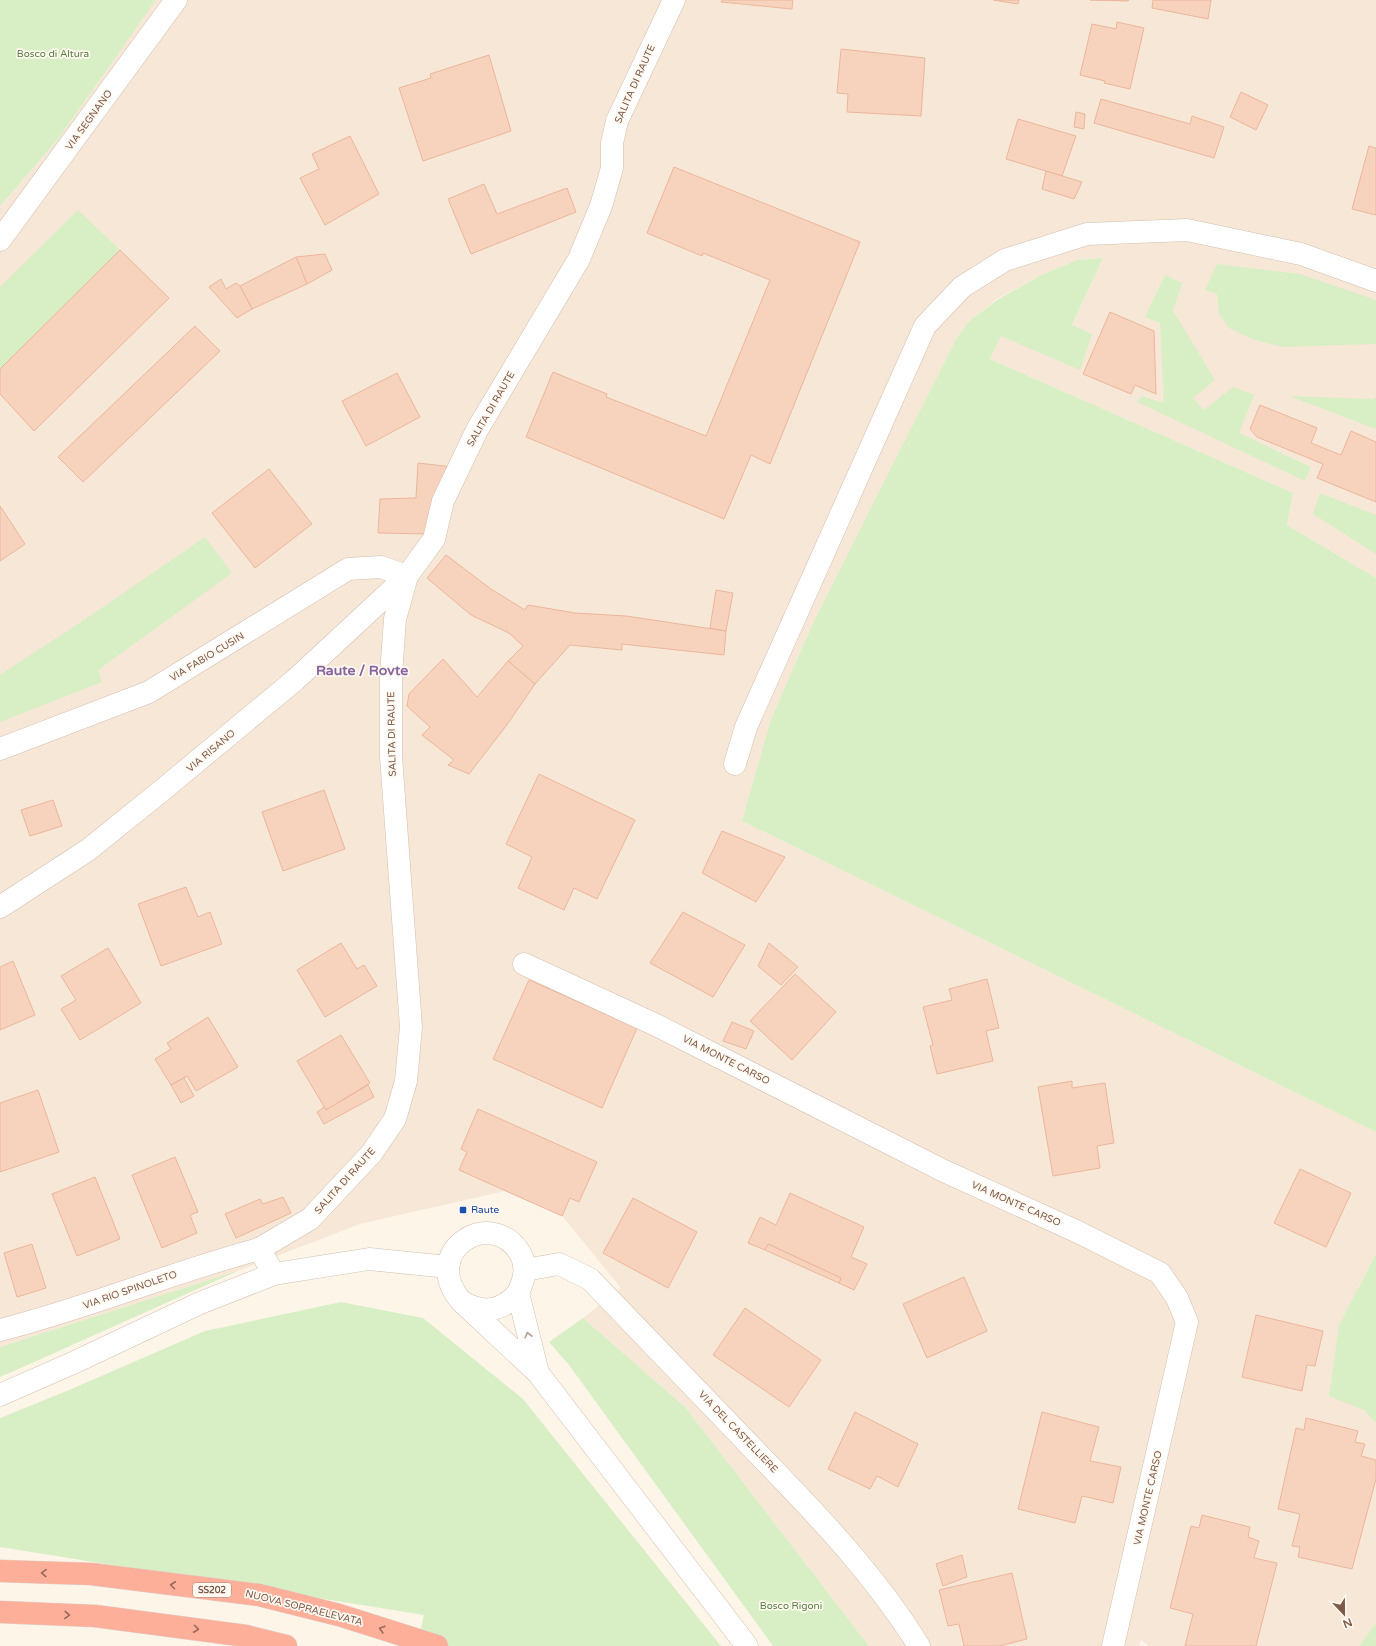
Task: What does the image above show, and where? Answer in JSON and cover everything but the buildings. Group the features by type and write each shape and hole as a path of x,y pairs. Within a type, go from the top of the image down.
{"highway":[{"name":"NUOVA SOPRAELEVATA","path":"0,1571 91,1574 259,1596 339,1615 428,1643"},
{"path":"0,1612 95,1616 246,1636 286,1646"}],"street":[{"name":"VIA SEGNANO","path":"0,240 176,0"},
{"name":"SALITA DI RAUTE","path":"259,1249 310,1219 371,1154 395,1119 406,1081 411,1027 391,750 392,675 395,619 407,576 434,539 443,501 477,430 579,259 601,206 612,168 612,143 618,121 674,0"},
{"path":"735,764 746,727 925,326 962,287 1005,260 1087,234 1187,230 1301,254 1376,281"},
{"name":"VIA FABIO CUSIN","path":"0,749 149,692 348,569 381,567 407,576"},
{"name":"VIA RISANO","path":"0,907 88,850 160,792 295,680 407,576"},
{"name":"VIA MONTE CARSO","path":"524,964 656,1025 944,1171 1078,1232 1160,1273 1177,1298 1188,1322 1114,1646"},
{"path":"462,1301 472,1307 485,1310 498,1308 509,1303 518,1293 524,1282 525,1270 522,1257 516,1246 506,1238 494,1234 482,1233 470,1237 459,1244 452,1255 448,1266 449,1280 453,1291 462,1301 538,1373 747,1646"},
{"path":"259,1249 274,1274"},
{"name":"VIA RIO SPINOLETO","path":"0,1330 80,1307 222,1259 259,1249"},
{"path":"0,1395 82,1359 200,1303 274,1274 369,1259 448,1266"},
{"name":"VIA DEL CASTELLIERE","path":"525,1270 559,1264 590,1279 732,1426 852,1555 891,1603 920,1646"},
{"path":"518,1293 538,1373"}],"shaded area":[{"path":"156,0 1376,0 1376,578 1287,525 1293,493 990,359 1001,335 1080,369 1072,326 1103,258 1077,260 1041,275 997,299 969,321 956,339 814,621 771,719 742,821 1376,1132 1376,1254 1339,1325 1364,1410 1376,1423 1376,1623 1359,1646 1149,1646 1141,1640 1139,1646 869,1646 685,1407 583,1318 621,1288 562,1216 505,1191 360,1224 240,1270 0,1347 0,206 58,139"}],"green space":[{"name":"Bosco di Altura","path":"0,0 156,0 58,139 0,206"},
{"path":"78,210 120,250 0,369 0,287"},
{"path":"1103,258 1072,325 1092,334 1080,370 1001,336 990,359 1293,493 1287,525 1376,578 1376,1132 742,821 771,719 814,621 956,339 969,321 997,300 1041,275 1077,260"},
{"path":"1217,264 1300,274 1376,300 1376,344 1282,347 1252,339 1229,328 1219,314 1217,294 1205,290"},
{"path":"1165,275 1182,283 1173,311 1215,380 1193,398 1204,410 1233,387 1254,395 1239,433 1311,467 1305,481 1137,402 1141,396 1164,403 1160,323 1145,317"},
{"path":"1289,396 1374,399 1376,396 1376,429"},
{"path":"1320,493 1376,515 1376,554 1313,514"},
{"path":"205,537 232,573 98,670 102,682 0,722 0,675 87,618"},
{"path":"1376,1254 1376,1423 1364,1410 1329,1396 1339,1325"},
{"path":"240,1270 23,1367 0,1377 0,1347"},
{"path":"341,1302 423,1318 523,1399 721,1646 417,1646 424,1615 0,1547 0,1418 205,1331"},
{"name":"Bosco Rigoni","path":"583,1318 685,1407 869,1646 773,1646 569,1365 549,1342"},
{"path":"1376,1623 1376,1646 1359,1646"}],"place":[{"name":"Raute","path":"463,1210"}],"district":[{"name":"Raute / Rovte","path":"362,670"}]}
